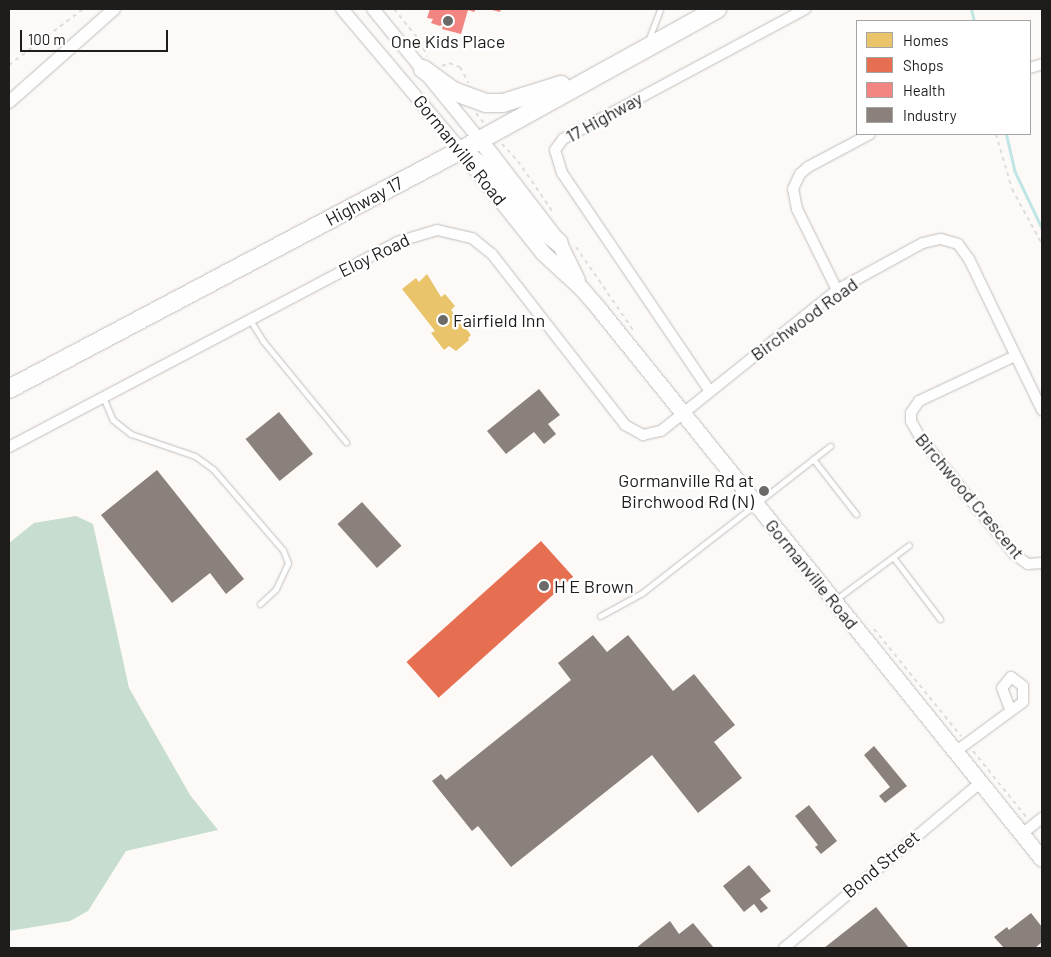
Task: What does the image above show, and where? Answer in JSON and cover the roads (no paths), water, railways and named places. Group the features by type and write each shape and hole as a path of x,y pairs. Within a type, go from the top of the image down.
{"highway":[{"name":"Highway 17","path":"9,389 480,140 597,73 716,9"},
{"path":"423,69 453,91 475,101 503,103 597,73"},
{"path":"461,150 495,177 527,217 559,243"}],"main road":[{"name":"Gormanville Road","path":"480,140 559,243 581,288"},
{"name":"Gormanville Road","path":"461,150 543,254 581,288 1042,859"}],"street":[{"path":"9,102 114,9"},
{"name":"Gormanville Road","path":"342,9 461,150"},
{"name":"Gormanville Road","path":"373,9 480,140"},
{"name":"17 Highway","path":"709,390 562,173 555,150 563,139 805,9"},
{"path":"837,290 797,209 793,189 800,174 808,168 868,135"},
{"name":"Eloy Road","path":"9,447 404,239 437,230 460,233 492,254 634,432 652,434 681,414"},
{"name":"Birchwood Road","path":"681,414 837,290 923,242 950,240 958,244 968,259 1042,410"},
{"name":"Birchwood Crescent","path":"1015,356 919,401 911,413 911,421 920,437 1014,554 1028,564 1042,563"},
{"path":"954,752 1001,720 1010,709"},
{"name":"Bond Street","path":"784,948 980,783"},
{"path":"1022,834 1042,818"}],"lane":[{"path":"646,47 660,9"},
{"path":"250,319 263,341 346,442"},
{"path":"103,397 113,420 131,434 195,456 214,469 283,550 288,563 276,589 260,604"},
{"path":"600,616 642,593 830,446"},
{"path":"813,460 856,514"},
{"path":"833,600 909,545"},
{"path":"892,557 940,619"}],"waterway":[{"path":"971,9 974,20"},
{"path":"1006,135 1014,170 1042,229"}],"place":[{"name":"One Kids Place","path":"448,21"},
{"name":"Fairfield Inn","path":"443,320"},
{"name":"Gormanville Rd at Birchwood Rd (N)","path":"764,491"},
{"name":"H E Brown","path":"544,586"}]}
